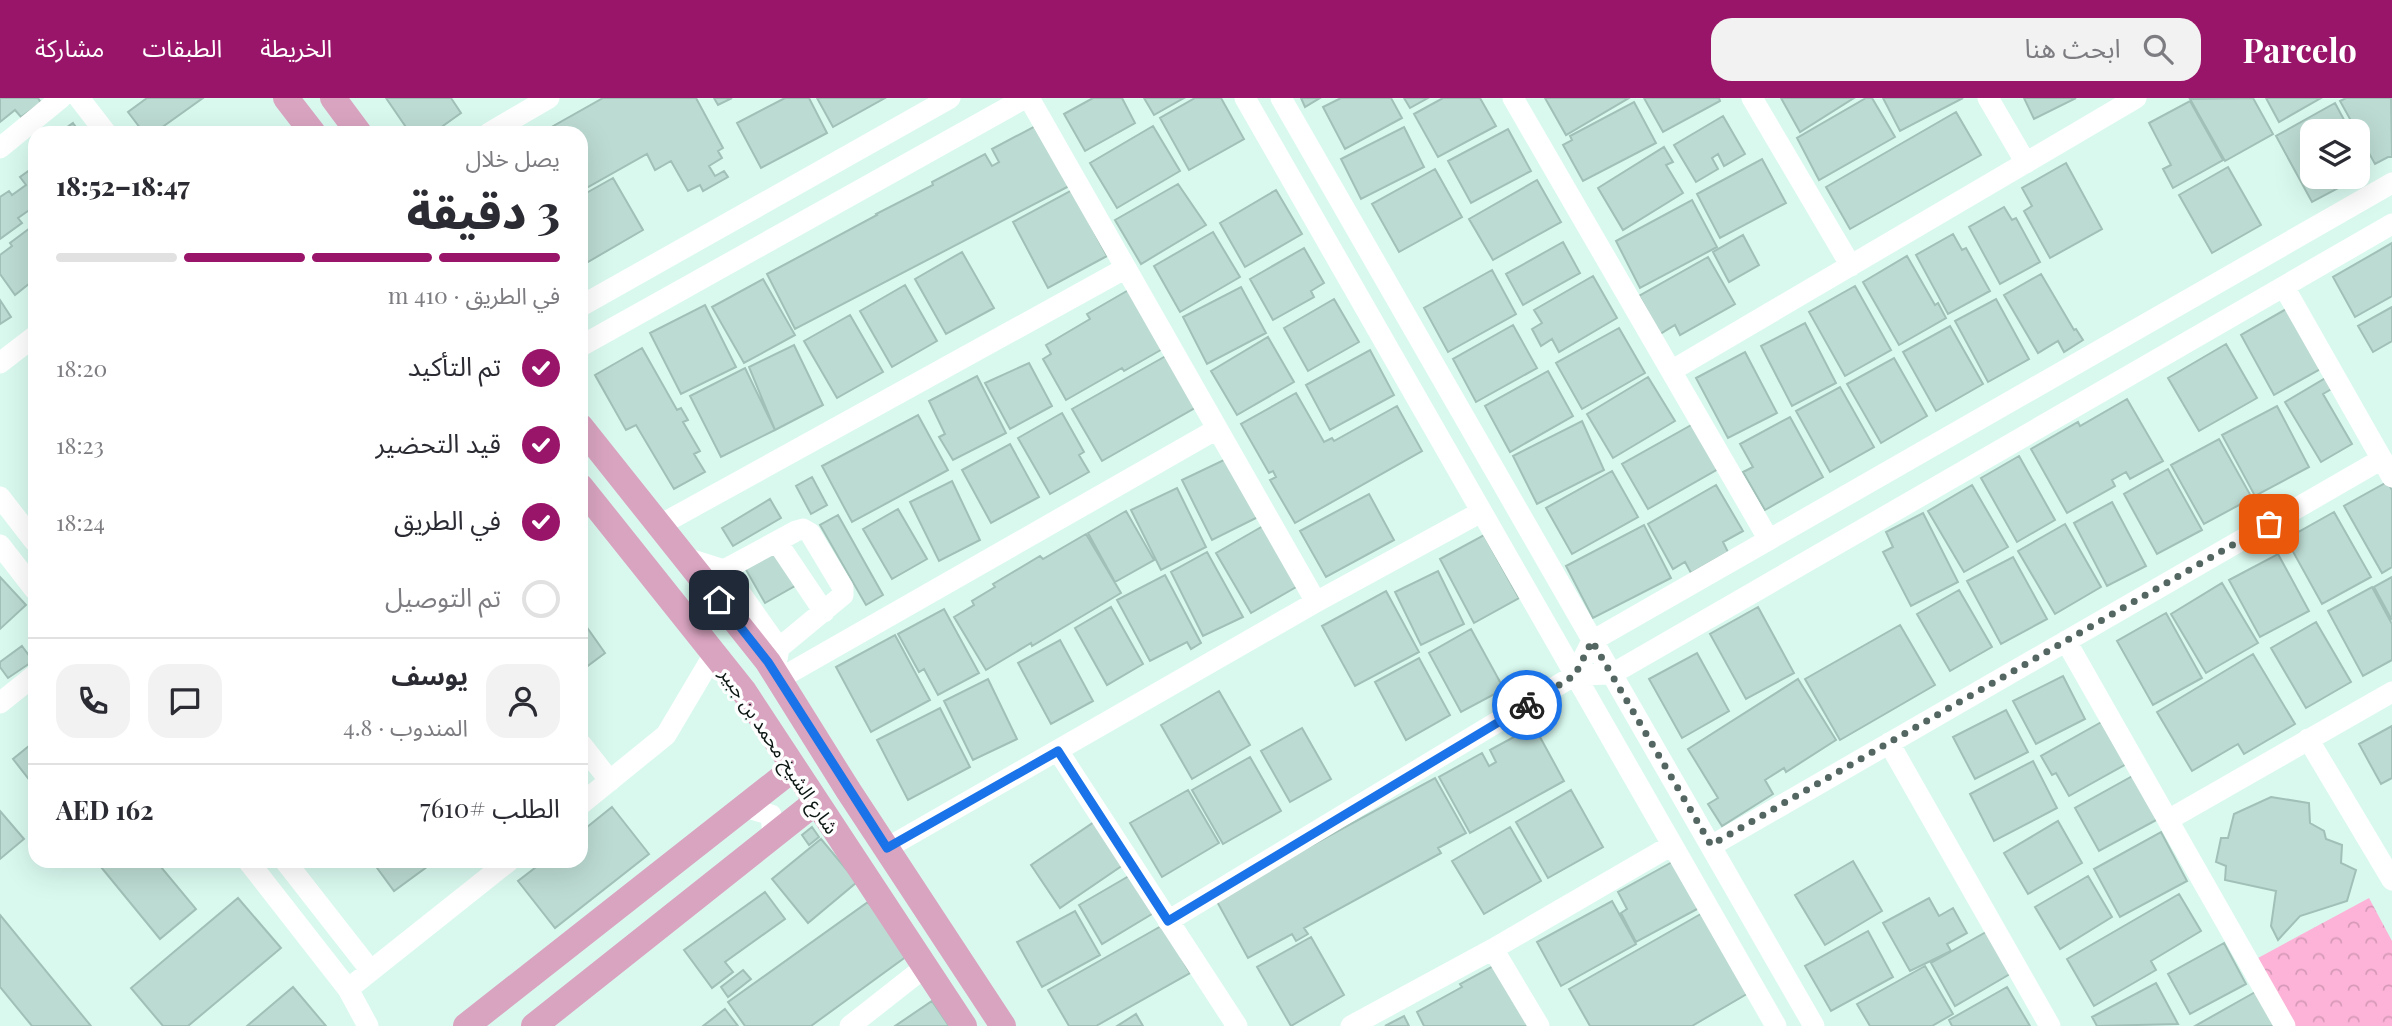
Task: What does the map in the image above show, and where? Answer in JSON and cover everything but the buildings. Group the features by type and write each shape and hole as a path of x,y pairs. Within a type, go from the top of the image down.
{"main road":[{"path":"286,98 308,126"},
{"path":"333,98 354,126"},
{"name":"شارع الشيخ محمد بن جبير","path":"588,435 686,558 777,666 887,848 1003,1026"},
{"name":"شارع الشيخ محمد بن جبير","path":"588,500 743,690 964,1026"},
{"path":"466,1026 794,768"},
{"path":"534,1026 816,802"}],"street":[{"path":"0,148 61,98"},
{"path":"79,98 101,126"},
{"path":"501,126 549,98"},
{"path":"588,302 950,98"},
{"path":"588,342 1027,98 1316,603"},
{"path":"1245,98 1776,1026"},
{"path":"1281,98 1814,1026"},
{"path":"1513,98 1769,540"},
{"path":"1752,98 1851,266"},
{"path":"1989,98 2025,163"},
{"path":"1671,371 2136,98"},
{"path":"1575,675 1592,641 2392,183"},
{"path":"1168,921 1575,675 1612,674 2392,224"},
{"path":"660,525 1126,268"},
{"path":"1711,845 2066,641 2387,468 2284,287"},
{"path":"0,363 28,341"},
{"path":"777,666 1217,429"},
{"path":"0,497 28,533"},
{"path":"887,848 1481,512"},
{"path":"724,570 803,529 810,533 843,588 840,600 824,612 777,666"},
{"path":"777,541 824,612"},
{"path":"0,545 28,581"},
{"path":"686,558 724,570 777,666"},
{"path":"2066,641 2285,1026"},
{"path":"588,798 666,735 714,654"},
{"path":"0,703 28,681"},
{"path":"2168,820 2392,692"},
{"path":"2308,739 2392,880"},
{"path":"1889,743 2050,1026"},
{"path":"1058,751 1237,1026"},
{"path":"588,753 610,781"},
{"path":"745,807 771,816 773,836"},
{"path":"1352,1026 1493,949 1672,845"},
{"path":"253,868 348,989 368,1026"},
{"path":"290,868 371,971"},
{"path":"348,989 500,868"},
{"path":"1493,949 1539,1026"},
{"path":"850,1026 925,967"}],"green space":[{"path":"2369,898 2392,941 2392,1026 2295,1026 2258,958"}],"way so far":[{"path":"1527,705 1575,675 1592,641 1711,845 2269,524"}],"route":[{"path":"719,600 768,662 887,848 1058,751 1168,921 1527,705"}]}
